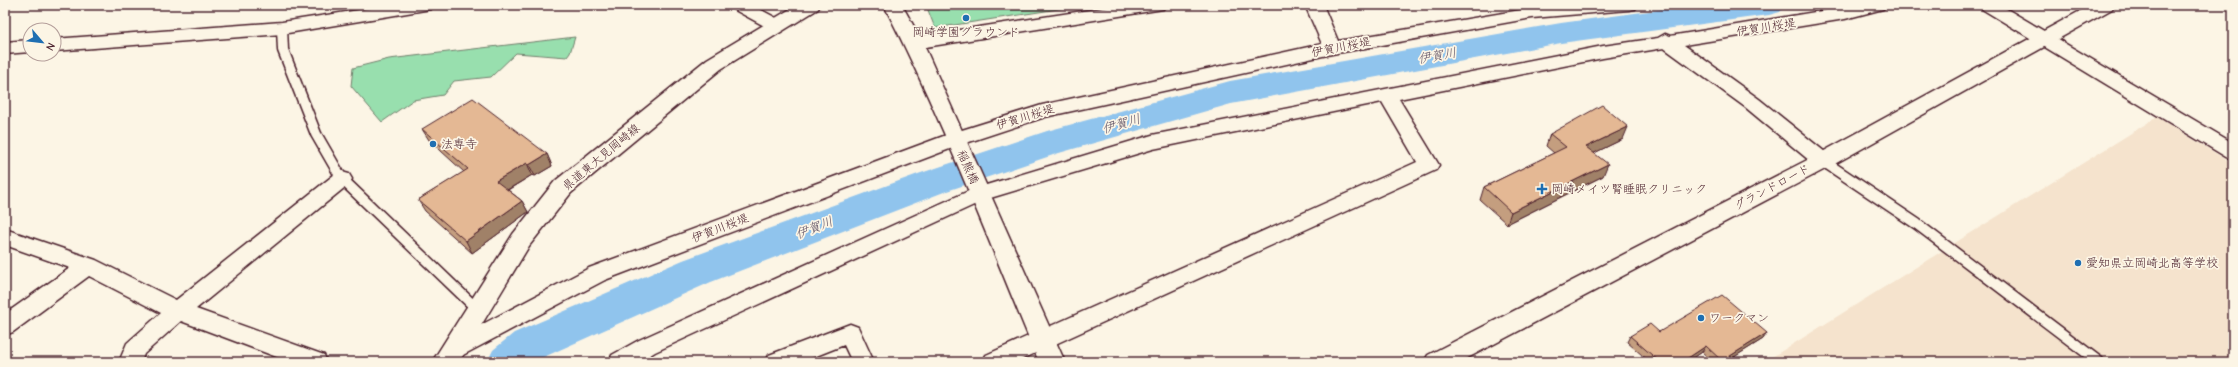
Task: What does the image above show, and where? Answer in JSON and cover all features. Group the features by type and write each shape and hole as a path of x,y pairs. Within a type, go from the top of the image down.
{"street":[{"path":"62,44 282,28 357,10 425,5"},
{"path":"739,5 776,25"},
{"name":"県道東大見岡崎線","path":"450,356 521,240 564,187 714,64 811,5"},
{"name":"稲熊橋","path":"893,5 913,43 956,139 1052,362"},
{"path":"913,43 1089,11 1157,5"},
{"path":"1314,5 1332,48"},
{"name":"伊賀川桜堤","path":"450,356 597,274 956,139 1042,111 1332,48 1532,13 1629,5"},
{"name":"伊賀川桜堤","path":"1665,40 1701,37 1845,14 1877,5"},
{"path":"1988,5 2233,152"},
{"name":"グランドロード","path":"1437,362 1823,161 2042,38 2105,5"},
{"path":"620,362 647,346 980,194 1152,142 1665,40 1752,103 1823,161"},
{"path":"5,48 22,47"},
{"path":"994,362 1429,165 1388,96"},
{"path":"130,362 135,349 178,311 342,179"},
{"path":"5,237 88,266 178,311 316,362"},
{"path":"5,326 88,266"},
{"path":"777,362 850,333 863,362"}],"lane":[{"path":"282,28 283,50 316,134 342,179 478,310"},
{"path":"1823,161 1918,224 2099,362"}],"shaded area":[{"name":"愛知県立岡崎北高等学校","path":"2157,117 2233,164 2233,362 1764,362"}],"green space":[{"name":"岡崎学園グラウンド","path":"926,5 1066,5 1065,8 935,28"},
{"path":"575,37 570,53 567,57 516,53 491,77 454,81 443,95 413,100 382,122 351,86 353,68 389,59"}],"building":[{"path":"473,98 547,154 529,165 527,163 496,181 522,201 466,241 418,200 468,169 422,129"},
{"path":"1602,105 1628,127 1586,147 1608,164 1511,212 1484,187 1566,147 1550,134"},
{"path":"1722,295 1767,333 1722,361 1706,346 1682,362 1660,362 1630,336 1650,324 1659,332"}],"waterway":[{"name":"伊賀川","path":"508,362 529,345 697,271 931,183 1047,144 1230,93 1561,33 1769,5"}],"place":[{"name":"岡崎学園グラウンド","path":"966,18"},
{"name":"法専寺","path":"433,144"},
{"name":"岡崎メイツ腎睡眠クリニック","path":"1542,189"},
{"name":"愛知県立岡崎北高等学校","path":"2078,263"},
{"name":"ワークマン","path":"1701,318"}]}
